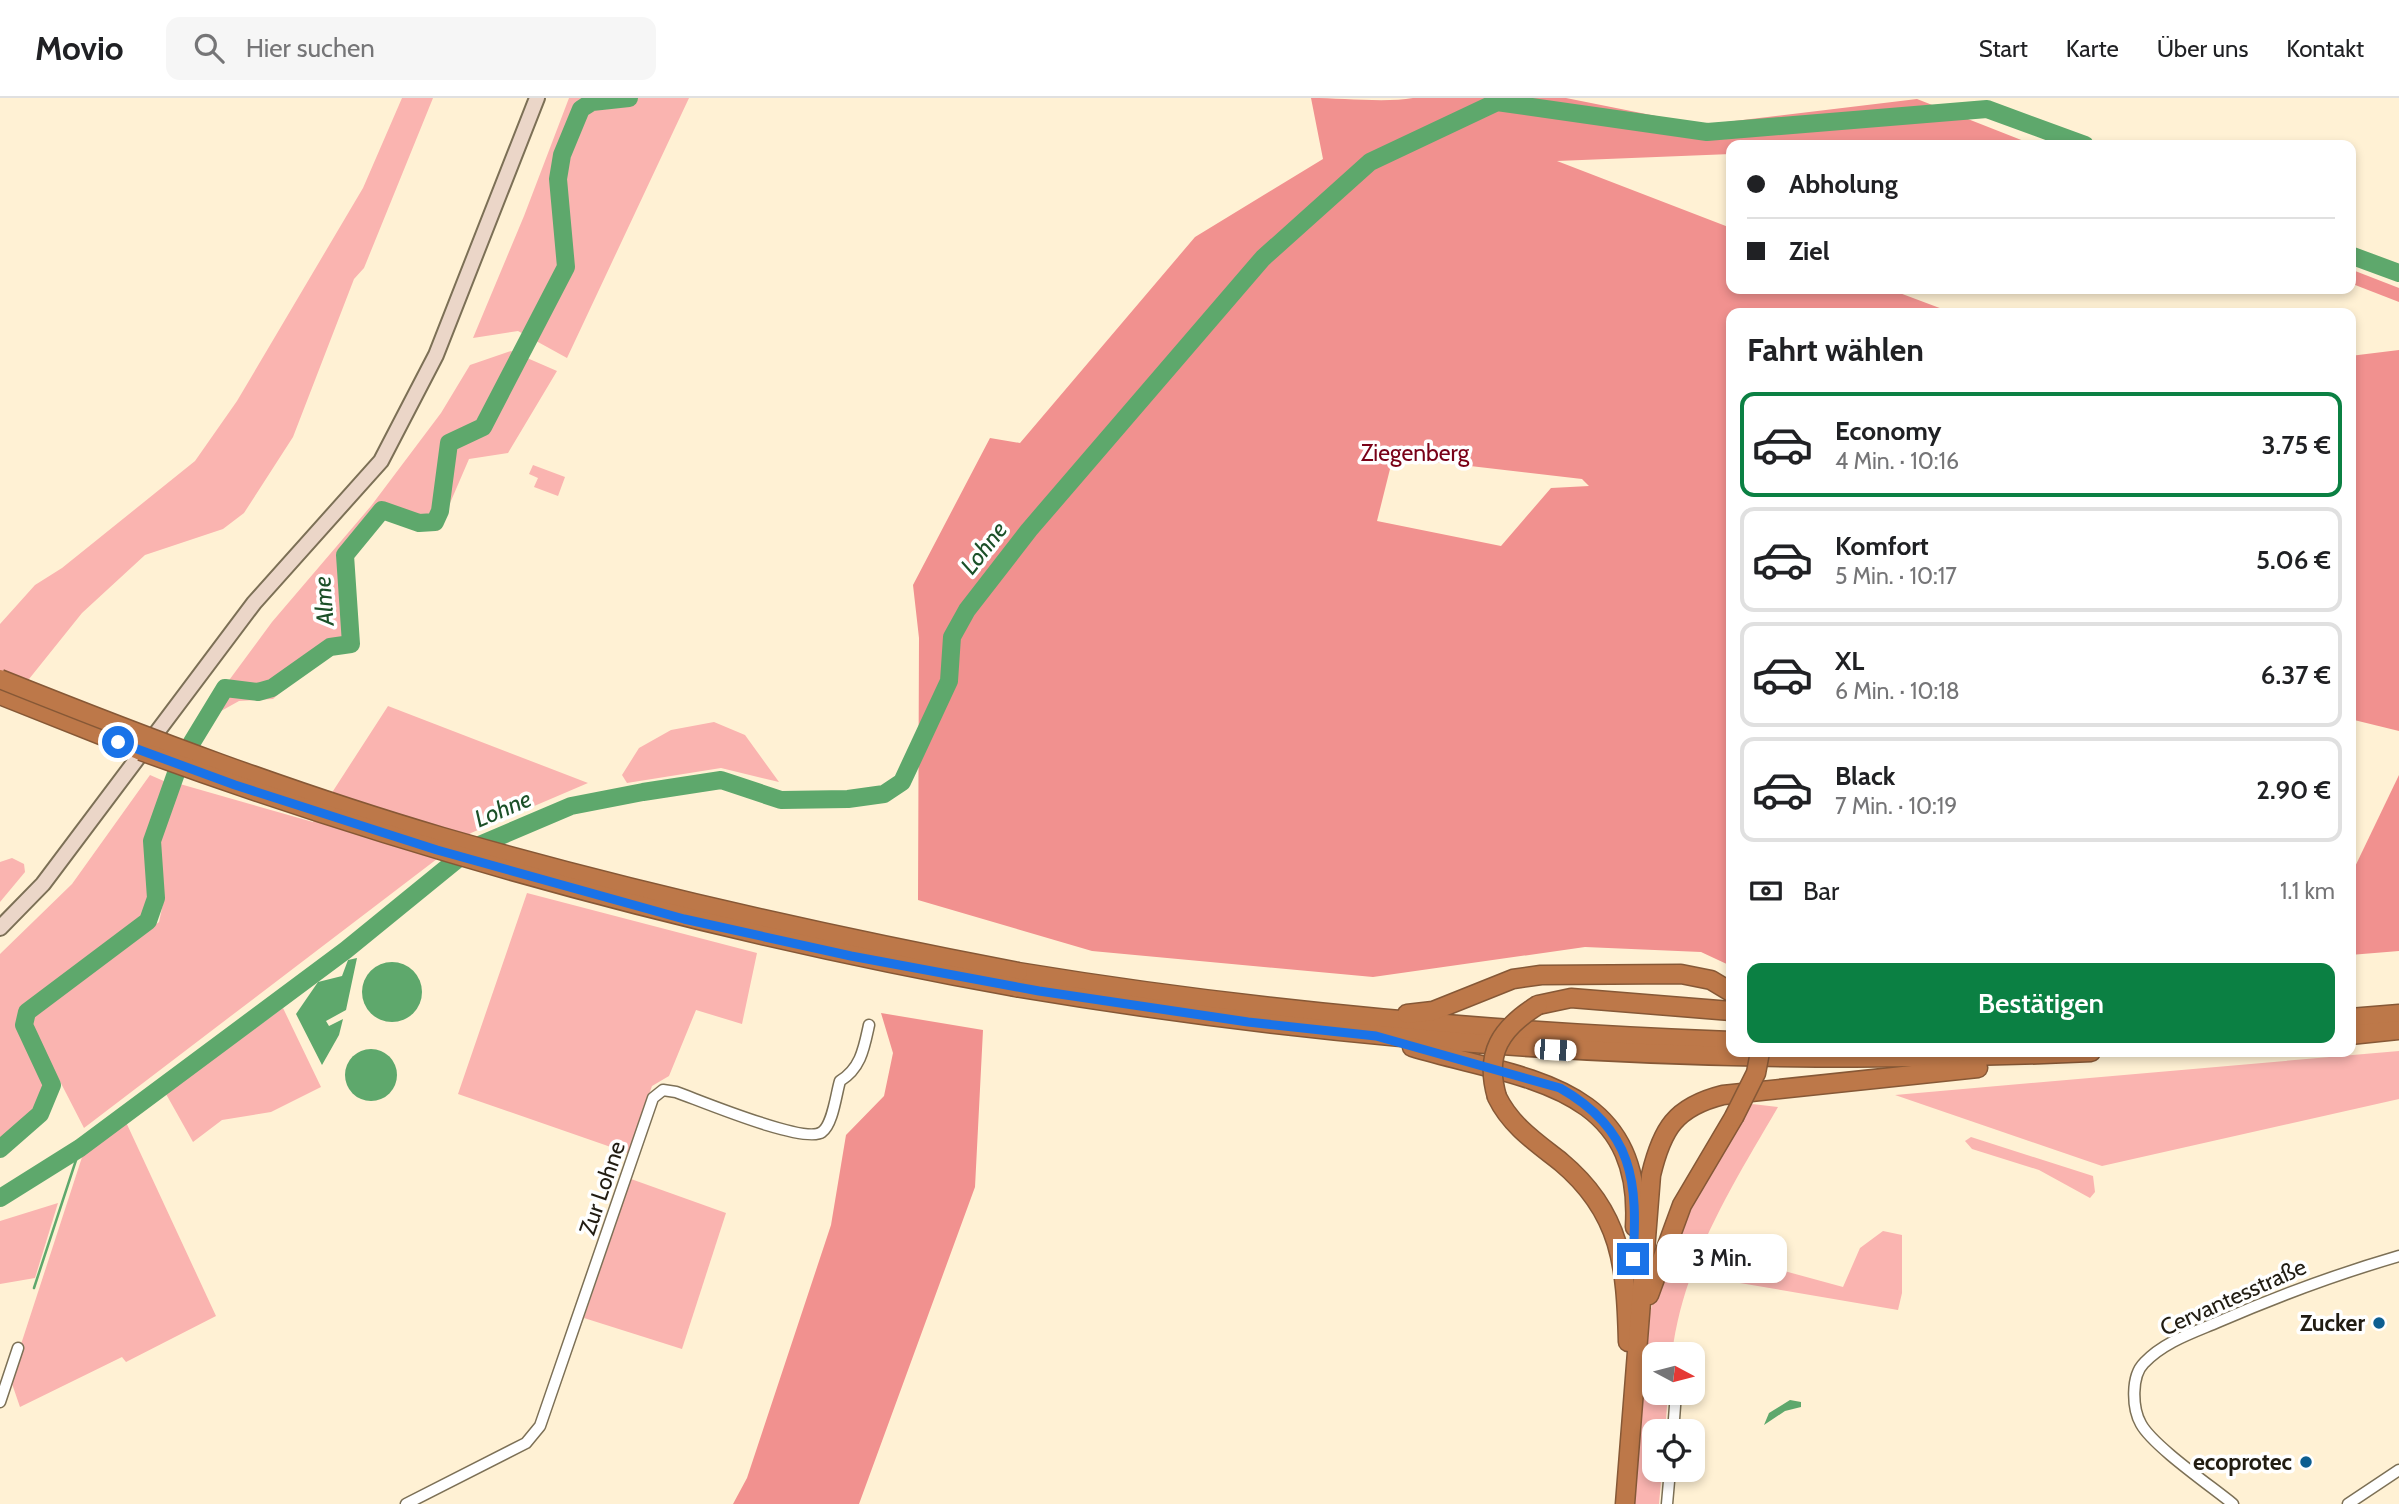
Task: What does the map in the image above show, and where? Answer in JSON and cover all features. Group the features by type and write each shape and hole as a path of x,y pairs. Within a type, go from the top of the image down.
{"highway":[{"path":"0,679 237,770 441,836 666,898 1017,980 1366,1019 1605,1036 1726,1041"},
{"path":"0,695 235,785 549,883 756,935 1017,980 1194,1015 1376,1036 1485,1046 1738,1058 1834,1057"},
{"path":"1366,1019 1433,1011 1513,979 1541,975 1681,974 1726,988"},
{"path":"1634,1335 1624,1266 1609,1218 1581,1179 1515,1125 1497,1097 1492,1082 1495,1051 1516,1019 1538,1005 1571,998 1726,1011"},
{"path":"2356,1018 2399,1014"},
{"path":"2356,1034 2399,1030"},
{"path":"1376,1036 1560,1088 1582,1101 1614,1136 1633,1181 1636,1207 1634,1335 1625,1504"},
{"path":"1634,1335 1666,1242 1682,1205 1734,1117 1756,1073 1758,1057"},
{"path":"1619,1504 1651,1175 1666,1131 1686,1109 1702,1100 1723,1095 1990,1066 2020,1057"}],"street":[{"path":"0,928 43,884 254,603 381,461 436,355 537,98"},
{"name":"Zur Lohne","path":"406,1504 526,1443 540,1426 653,1098 663,1090 676,1092 768,1125 812,1136 822,1132 840,1081 853,1073 860,1060 869,1025"},
{"name":"Cervantesstraße","path":"2233,1504 2142,1426 2134,1386 2142,1364 2167,1344 2246,1310 2311,1283 2399,1256"},
{"path":"0,1402 18,1348"},
{"path":"2348,1504 2399,1470"},
{"path":"1667,1504 1669,1482"}],"shaded area":[{"path":"402,98 433,98 364,268 354,279 293,437 244,513 223,529 145,555 82,613 17,694 0,683 0,624 35,585 62,568 195,461 237,401 363,188"},
{"path":"569,98 689,98 567,358 518,331 473,338"},
{"path":"511,351 557,371 508,453 469,459 438,531 383,516 349,565 356,641 351,650 321,655 273,699 239,701 196,725 272,622 371,506 441,413 470,365"},
{"path":"533,465 565,477 558,496 534,487 538,478 529,474"},
{"path":"388,706 588,783 471,833 84,1128 31,1025 33,1016 159,922 164,899 159,841 180,784 313,822"},
{"path":"714,722 745,735 779,782 721,768 627,783 622,775 639,748 671,730"},
{"path":"150,775 166,782 146,841 150,898 145,920 24,1010 19,1024 46,1084 34,1112 0,1142 0,954 72,884"},
{"path":"12,858 24,864 25,872 0,902 0,862"},
{"path":"527,893 757,953 742,1024 696,1010 669,1076 652,1086 628,1153 458,1094"},
{"path":"357,958 346,1010 326,1021 329,1026 343,1019 339,1035 322,1065 296,1014 318,982 342,976 348,960"},
{"path":"386,962 398,962 417,975 422,992 420,1004 409,1017 398,1022 386,1022 367,1009 362,998 362,986 375,967"},
{"path":"283,1008 321,1087 271,1112 222,1120 193,1142 166,1094"},
{"path":"371,1049 390,1056 397,1075 390,1094 371,1101 352,1094 345,1075 352,1056"},
{"path":"2399,1051 2399,1099 2102,1166 1895,1095 2330,1057 2356,1057 2356,1055"},
{"path":"1752,1104 1778,1107 1727,1196 1698,1257 1678,1320 1674,1342 1644,1342 1654,1298 1673,1246 1696,1197"},
{"path":"125,1120 216,1316 126,1362 122,1357 20,1407 10,1378 85,1148"},
{"path":"1971,1137 2093,1176 2095,1192 2090,1198 2039,1170 1972,1149 1965,1141"},
{"path":"631,1179 726,1213 682,1349 584,1318"},
{"path":"58,1203 35,1278 0,1284 0,1221"},
{"path":"1883,1231 1902,1235 1902,1293 1898,1310 1728,1281 1733,1257 1843,1287 1860,1248"},
{"path":"1642,1357 1642,1405 1667,1405 1666,1419 1642,1419 1642,1482 1661,1482 1659,1504 1631,1504"},
{"path":"1790,1400 1801,1402 1801,1407 1785,1411 1764,1425 1769,1413"}],"green space":[{"name":"Ziegenberg","path":"1311,98 1566,98 1701,125 1917,99 2021,140 1726,140 1726,154 1557,161 1726,226 1726,294 1902,294 1940,308 1726,308 1726,964 1701,952 1585,947 1373,977 1092,951 918,900 919,638 913,585 990,438 1020,443 1195,237 1323,159","holes":["1393,457 1582,479 1589,486 1551,488 1501,546 1377,521"]},
{"path":"2356,271 2399,288 2399,302 2356,285"},
{"path":"2399,350 2399,731 2356,720 2356,355"},
{"path":"2399,775 2399,951 2356,955 2356,865"},
{"path":"881,1013 983,1030 975,1187 859,1504 733,1504 747,1478 831,1225 846,1135 884,1096 893,1053"}],"waterway":[{"name":"Alme","path":"0,1149 40,1114 52,1085 24,1025 27,1012 148,921 156,898 152,841 180,762 225,688 258,692 272,688 330,647 351,644 345,555 382,510 419,523 435,522 440,511 449,443 483,427 566,267 558,179 562,155 581,109 592,102 629,98"},
{"name":"Lohne","path":"0,1198 80,1148 346,950 470,849 571,806 643,792 721,780 781,800 848,799 884,794 902,782 949,681 952,637 967,610 1029,530 1263,258 1370,162 1497,102 1707,132 1987,109 2071,140"},
{"name":"Lohne","path":"2356,257 2399,273"},
{"path":"34,1288 80,1148"}],"place":[{"name":"Zucker","path":"2379,1323"},
{"name":"ecoprotec","path":"2306,1462"}],"route":[{"path":"118,742 341,820 549,883 684,919 851,956 1039,991 1148,1009 1376,1036 1446,1058 1560,1088 1582,1101 1599,1117 1614,1136 1626,1159 1633,1181 1636,1207 1633,1259"}]}
